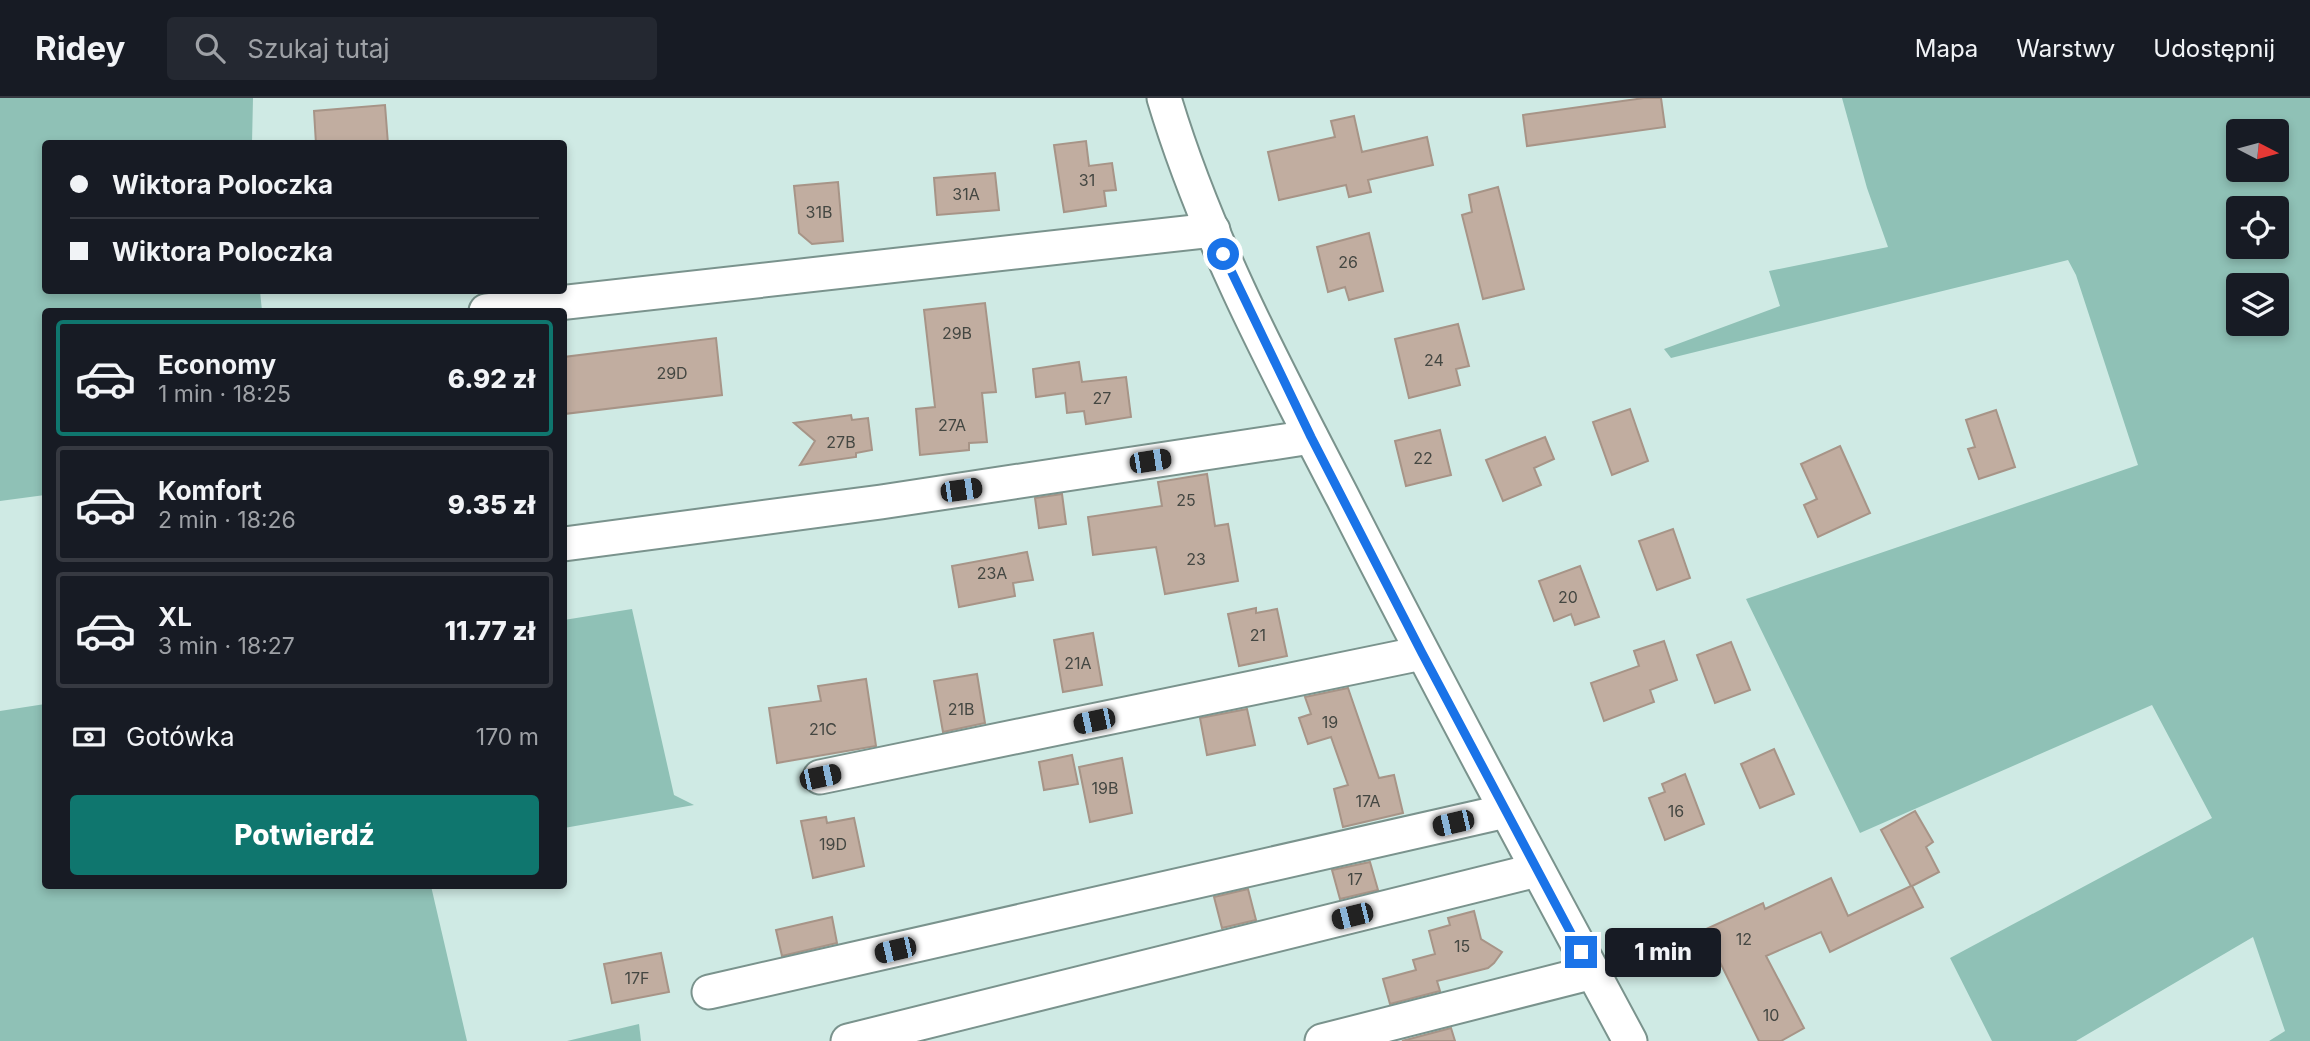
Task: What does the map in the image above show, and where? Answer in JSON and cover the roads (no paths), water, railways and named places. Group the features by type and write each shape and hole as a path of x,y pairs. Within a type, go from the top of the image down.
{"street":[{"path":"1164,98 1233,279 1311,437 1422,653 1630,1041"},
{"path":"513,308 1213,230"},
{"path":"567,544 881,502 1311,437"},
{"path":"820,777 1422,653"},
{"path":"709,992 1506,811"},
{"path":"848,1041 1537,870"},
{"path":"1322,1041 1592,972"}]}
